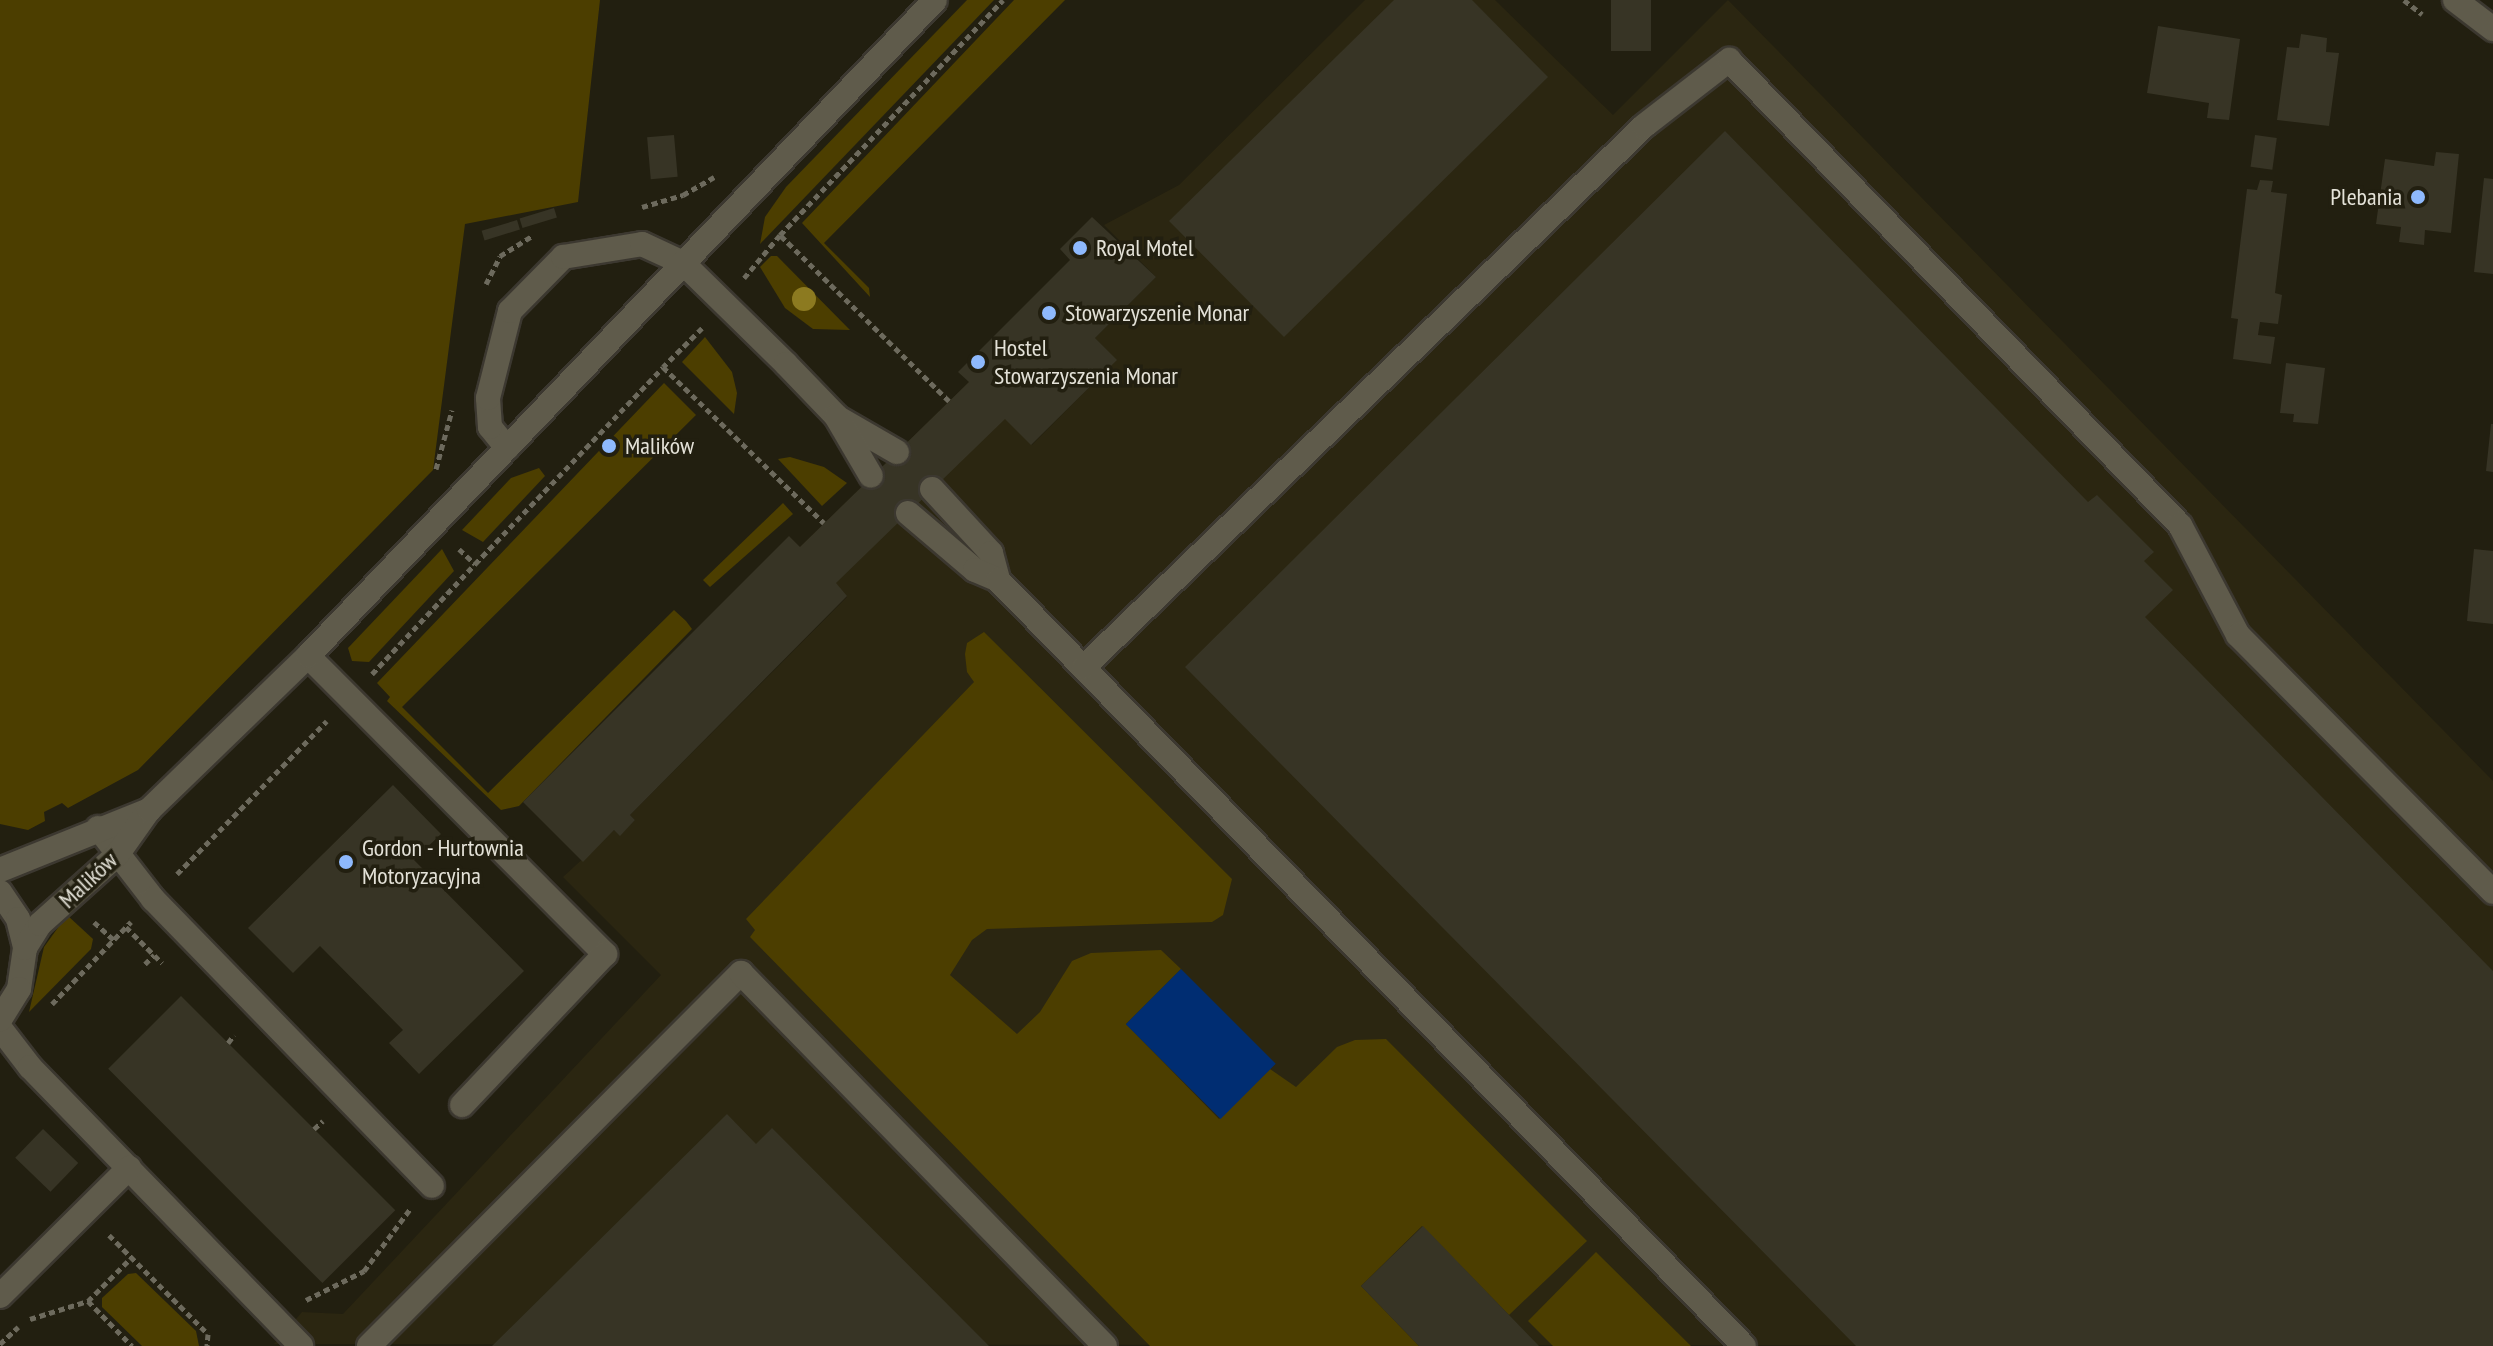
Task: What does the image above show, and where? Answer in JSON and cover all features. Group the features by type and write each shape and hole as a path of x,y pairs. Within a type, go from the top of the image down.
{"street":[{"name":"Malików","path":"25,948 40,924 117,855 149,810 308,656 935,0"},
{"path":"2455,0 2493,29"},
{"path":"1084,667 1644,126 1729,60 2180,525 2238,635 2493,892"},
{"path":"507,448 490,427 488,398 503,330 518,300 555,262 573,253 642,244 683,263 836,416 897,452"},
{"path":"836,416 871,476"},
{"path":"932,489 991,553 998,580"},
{"path":"908,513 975,570 998,580 1744,1346"},
{"path":"308,656 605,954 462,1105"},
{"name":"Malików","path":"0,870 27,863 98,828 149,810"},
{"path":"98,828 153,899 426,1191"},
{"path":"0,892 18,919 25,948 19,989 0,1019"},
{"path":"369,1346 741,973 1105,1346"},
{"path":"0,1028 63,1100 301,1346"},
{"path":"0,1296 129,1168"}],"path":[{"path":"48,1009 724,304 780,235 1003,0"},
{"path":"780,235 949,401"},
{"path":"663,367 824,523"},
{"path":"452,542 475,564"},
{"path":"145,964 154,955"},
{"path":"228,1043 235,1037 230,1031"},
{"path":"272,1317 364,1271 426,1191"},
{"path":"87,1211 208,1334 207,1346"},
{"path":"0,1344 22,1323 48,1310 88,1301 131,1258"},
{"path":"88,1301 132,1346"}],"shaded area":[{"path":"0,0 600,0 578,202 465,224 433,470 138,770 68,808 62,803 44,812 45,821 28,830 0,824"},
{"path":"967,0 994,0 760,244 765,217 786,187"},
{"path":"1014,0 1065,0 824,243 869,288 870,297 802,223"},
{"path":"1365,0 1495,0 1613,115 1728,0 2493,781 2493,1346 274,1344 302,1312 343,1314 661,975 563,877 614,830 620,835 635,820 630,815 847,597 800,547 969,382 1032,445 1116,360 1095,338 1156,277 1104,225 1179,185"},
{"path":"771,256 777,256 850,330 813,329 785,308 760,267"},
{"path":"705,337 732,372 737,393 734,414 682,362"},
{"path":"664,383 696,415 402,707 488,793 674,610 686,621 692,629 519,806 501,810 387,701 390,697 377,683"},
{"path":"790,457 824,467 847,483 822,506 778,459"},
{"path":"539,468 545,476 483,542 462,530 511,478"},
{"path":"783,503 793,514 710,587 703,580"},
{"path":"442,549 454,571 369,662 352,661 348,648"},
{"path":"984,632 1232,879 1223,915 1212,922 987,929 972,940 950,975 1017,1034 1040,1012 1072,961 1091,953 1161,950 1181,969 1126,1024 1219,1119 1270,1069 1296,1087 1337,1047 1355,1040 1386,1039 1587,1241 1509,1315 1422,1226 1361,1286 1419,1346 1150,1346 750,937 755,930 746,919 974,682 967,672 967,643"},
{"path":"67,915 93,939 91,949 29,1012 44,947"},
{"path":"1596,1252 1691,1346 1553,1346 1528,1321"},
{"path":"136,1273 196,1331 199,1346 142,1346 102,1307 102,1298 128,1274"}],"water":[{"path":"1181,969 1276,1064 1221,1119 1126,1024"}],"building":[{"path":"1394,0 1472,0 1548,77 1284,337 1169,221"},
{"path":"1611,0 1651,0 1651,51 1611,51"},
{"path":"2158,26 2240,39 2229,120 2207,118 2209,103 2147,93"},
{"path":"2301,34 2327,38 2326,52 2339,53 2329,126 2277,120 2287,47 2299,48"},
{"path":"1725,131 2088,502 2097,495 2154,552 2144,561 2173,590 2145,617 2493,971 2493,1346 1856,1346 1185,667"},
{"path":"674,135 678,177 651,179 647,137"},
{"path":"2255,135 2277,138 2272,170 2251,167"},
{"name":"Plebania","path":"2436,152 2459,154 2451,233 2425,230 2424,245 2399,242 2401,227 2376,224 2385,159 2434,166"},
{"path":"2484,178 2493,179 2493,274 2474,272"},
{"path":"2260,180 2273,181 2271,192 2287,194 2275,293 2282,295 2278,324 2260,322 2258,335 2275,337 2271,364 2233,359 2238,319 2231,318 2247,189 2257,190"},
{"path":"554,208 557,218 522,228 520,219"},
{"path":"1092,217 1156,277 1095,338 1117,360 1031,445 1005,419 836,583 847,596 630,815 635,820 620,836 614,830 583,862 523,802 789,536 800,547 969,382 958,372 1070,260 1060,249"},
{"path":"517,220 520,230 485,240 482,231"},
{"path":"2286,363 2325,368 2318,424 2293,422 2294,414 2280,413"},
{"path":"2493,424 2493,472 2486,471"},
{"path":"2474,549 2493,551 2493,624 2467,621"},
{"path":"393,785 441,834 414,860 524,971 419,1074 389,1043 403,1030 320,946 293,973 248,928"},
{"path":"181,996 395,1210 322,1283 108,1069"},
{"path":"727,1114 756,1144 772,1128 989,1346 492,1346"},
{"path":"43,1129 78,1163 50,1192 15,1158"},
{"path":"1423,1226 1539,1346 1419,1346 1361,1286"}],"place":[{"name":"Plebania","path":"2418,197"},
{"name":"Royal Motel","path":"1080,248"},
{"name":"Stowarzyszenie Monar","path":"1049,313"},
{"name":"Hostel Stowarzyszenia Monar","path":"978,362"},
{"name":"Malików","path":"609,446"},
{"name":"Gordon - Hurtownia Motoryzacyjna","path":"346,862"}]}
